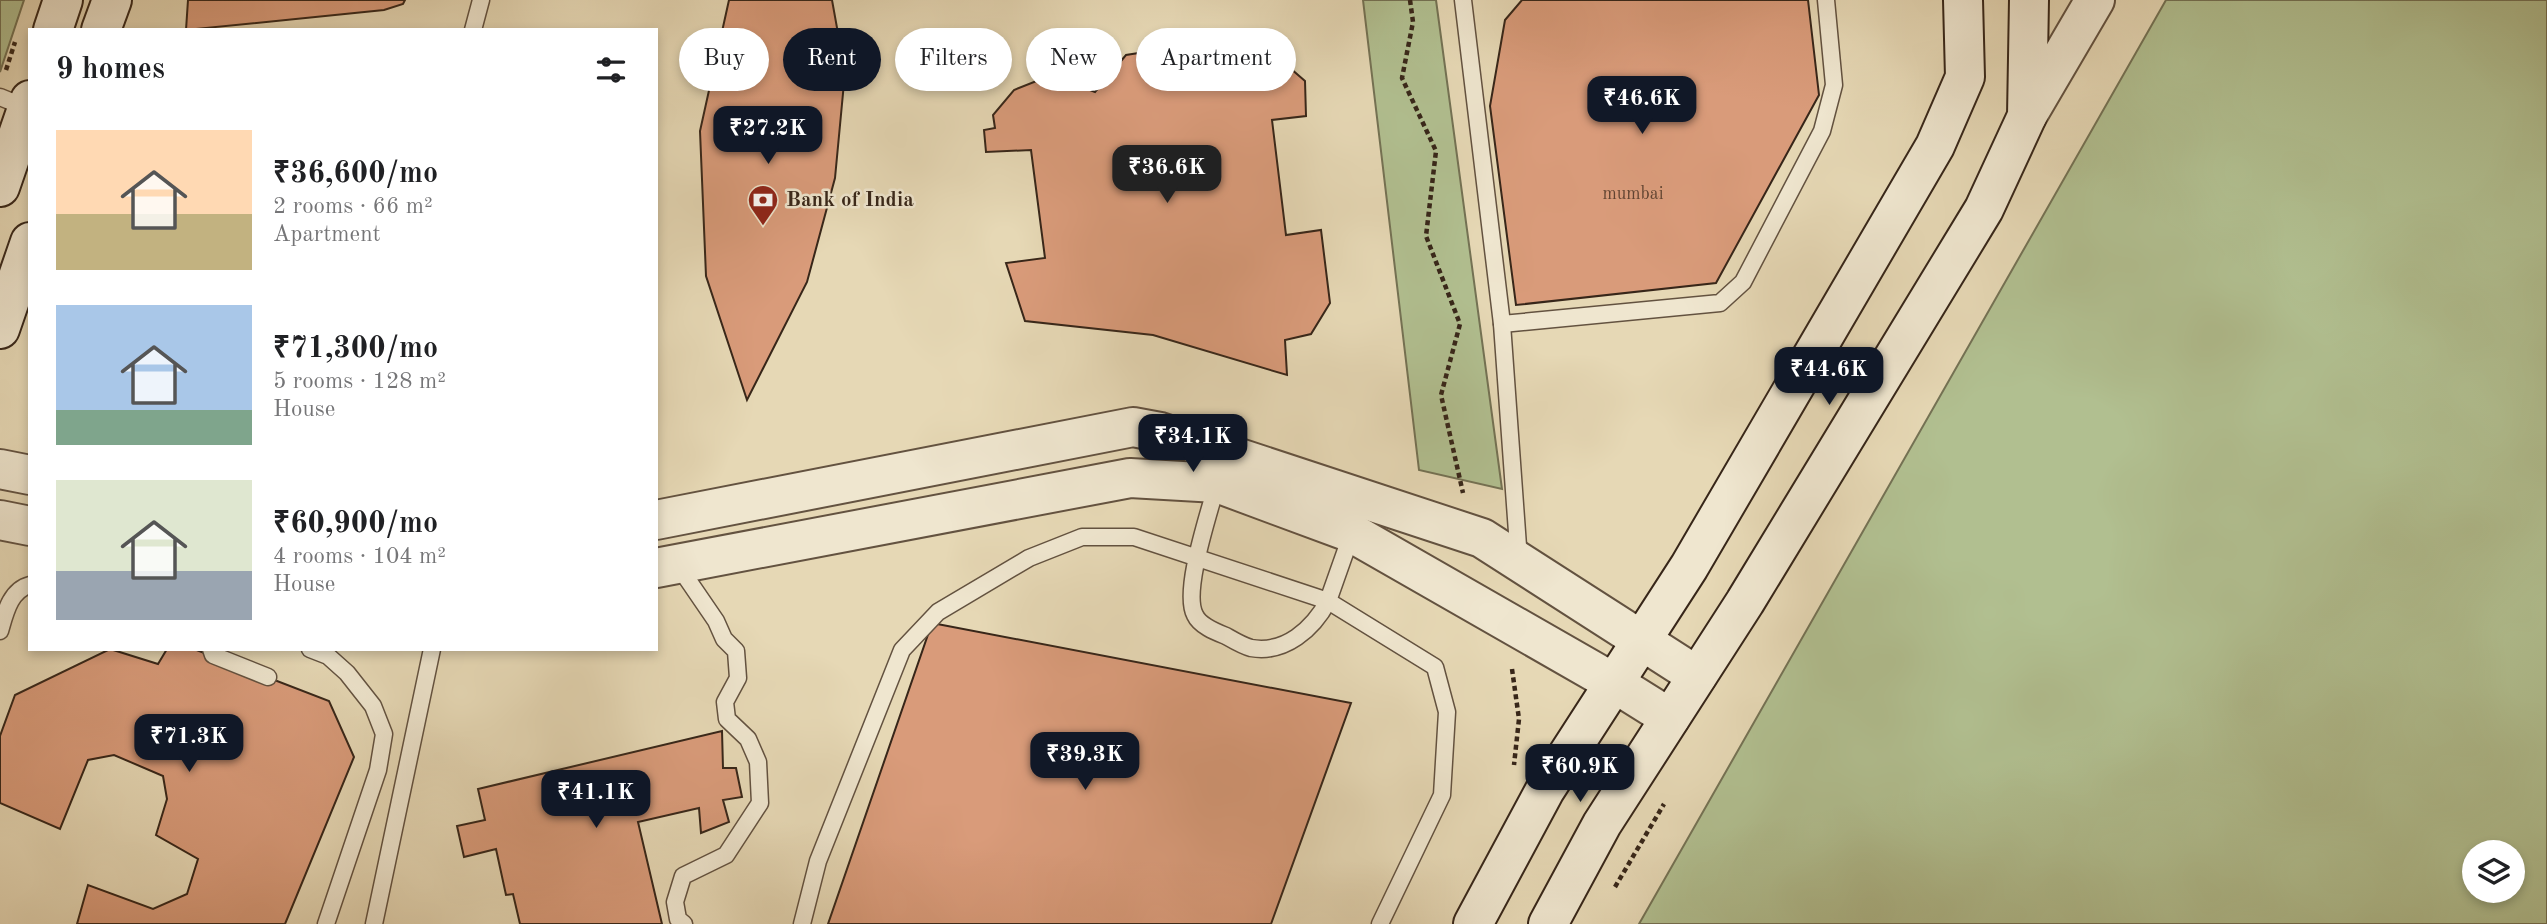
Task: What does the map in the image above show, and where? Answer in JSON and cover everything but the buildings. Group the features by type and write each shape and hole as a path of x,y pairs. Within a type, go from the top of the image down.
{"street":[{"path":"54,28 64,0"},
{"path":"103,28 112,0"},
{"path":"1473,924 1545,790 1689,567 1935,146 1965,77 1963,0"},
{"path":"2027,116 2029,0"},
{"path":"1548,924 1602,824 1745,602 1984,209 2027,116 2095,0"},
{"path":"0,187 19,101"},
{"path":"0,329 28,250"},
{"path":"658,520 1133,427 1160,432 1482,538 1697,677"},
{"path":"0,470 28,475"},
{"path":"667,566 1130,478 1217,483 1352,533 1670,718"},
{"path":"0,520 28,526"}],"lane":[{"path":"474,28 481,0"},
{"path":"1463,0 1502,324 1519,562"},
{"path":"1502,324 1720,303 1743,282 1822,131 1833,85 1826,0"},
{"path":"1217,483 1191,592 1195,616 1210,629 1250,648 1282,647 1317,622 1328,601 1352,533"},
{"path":"802,924 818,861 902,650 939,612 1029,558 1082,537 1134,537 1328,601 1435,667 1447,712 1442,795 1380,924"},
{"path":"667,566 716,621 724,639 736,651 738,678 725,702 727,719 748,739 758,762 761,782 760,803 726,855 683,876 675,902 678,919 684,924"},
{"path":"0,631 8,604 23,587 28,586"},
{"path":"212,651 213,655 268,677"},
{"path":"315,651 328,656 347,673 373,706 384,734 378,771 326,924"},
{"path":"373,924 432,651"}],"path":[{"path":"1410,0 1413,22 1402,78 1436,151 1426,236 1460,324 1441,395 1464,501 1482,538"}],"green space":[{"path":"0,0 24,0 0,72"},
{"path":"1363,0 1436,0 1502,489 1419,470"},
{"path":"2166,0 2547,0 2547,924 1639,924"}],"place":[{"name":"Bank of India","path":"763,227"}]}
